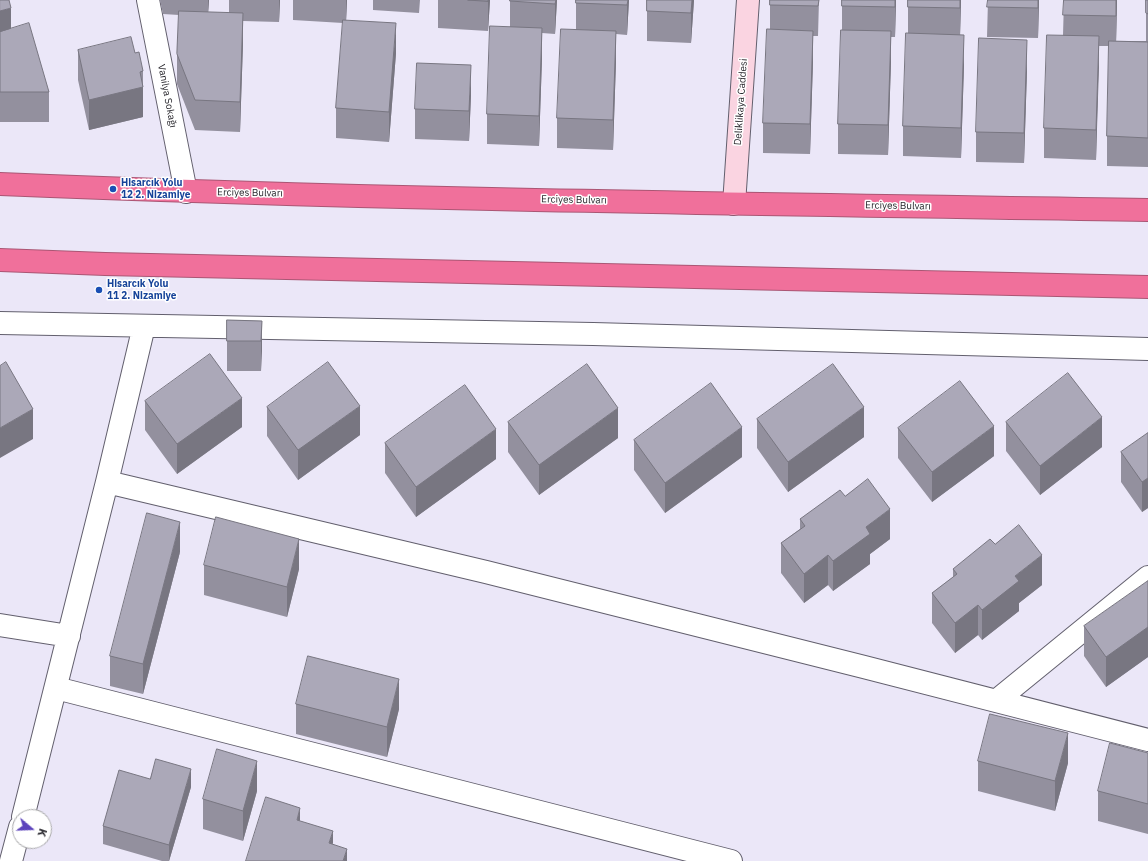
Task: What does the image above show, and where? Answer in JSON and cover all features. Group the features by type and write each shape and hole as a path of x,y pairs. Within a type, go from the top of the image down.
{"highway":[{"name":"Erciyes Bulvarı","path":"0,184 186,192 734,204 1148,210"},
{"path":"0,260 112,264 1148,287"}],"street":[{"name":"Vanilya Sokağı","path":"148,0 186,192"},
{"name":"Deliklikaya Caddesi","path":"734,204 748,0"},
{"path":"0,323 585,334 1148,349"},
{"path":"25,809 107,482 144,326"},
{"path":"107,482 478,570 1148,740"},
{"path":"996,701 1148,577"},
{"path":"0,625 69,636"},
{"path":"56,688 731,861"},
{"path":"11,861 14,849"}],"building":[{"path":"0,0 9,0 11,8 0,11"},
{"path":"510,0 556,0 555,4"},
{"path":"576,0 628,0 627,5 576,3"},
{"path":"647,0 692,0 691,13 647,11"},
{"path":"770,0 819,0 818,6 770,5"},
{"path":"842,0 895,0 895,7 842,6"},
{"path":"908,0 960,0 960,8 908,7"},
{"path":"988,0 1038,0 1038,8 987,7"},
{"path":"1064,0 1116,0 1116,16 1063,15"},
{"path":"1146,0 1148,0 1148,14 1146,13"},
{"path":"179,11 243,13 240,102 195,100 177,54"},
{"path":"343,20 396,23 389,112 336,108"},
{"path":"29,23 49,92 0,92 0,32"},
{"path":"490,26 542,28 539,116 487,114"},
{"path":"561,29 616,31 613,120 557,118"},
{"path":"767,29 813,31 810,124 763,123"},
{"path":"841,30 891,31 888,125 838,124"},
{"path":"906,33 964,35 961,128 903,126"},
{"path":"1047,35 1099,36 1096,130 1044,128"},
{"path":"131,37 135,53 139,52 143,71 140,72 143,87 89,100 78,50"},
{"path":"979,38 1027,40 1024,133 976,132"},
{"path":"1109,41 1148,42 1148,138 1107,136"},
{"path":"417,63 471,65 469,111 415,109"},
{"path":"227,320 262,321 261,341 227,341"},
{"path":"210,354 242,398 177,444 145,401"},
{"path":"6,362 33,409 0,428 0,366"},
{"path":"328,362 360,406 298,450 267,407"},
{"path":"587,364 618,408 539,465 508,422"},
{"path":"833,364 864,407 788,462 757,419"},
{"path":"1068,373 1102,417 1040,466 1006,422"},
{"path":"960,381 994,426 932,472 898,428"},
{"path":"711,383 742,427 665,483 634,440"},
{"path":"465,385 496,429 416,487 385,443"},
{"path":"1148,433 1148,478 1142,482 1121,452"},
{"path":"868,479 890,509 866,527 870,534 833,561 828,555 804,574 781,543 805,526 800,519 840,490 845,496"},
{"path":"147,513 180,522 143,664 110,656"},
{"path":"216,517 299,539 287,587 204,565"},
{"path":"1019,525 1042,555 1015,576 1019,581 982,610 978,605 955,623 932,593 957,574 953,569 990,539 995,544"},
{"path":"1148,581 1148,627 1106,657 1084,626"},
{"path":"308,656 399,679 387,727 296,704"},
{"path":"990,714 1068,733 1055,781 978,761"},
{"path":"1110,743 1148,753 1148,804 1098,791"},
{"path":"217,749 257,761 243,811 203,799"},
{"path":"156,759 191,769 169,845 103,826 119,770 150,779"},
{"path":"266,797 300,808 297,820 333,831 329,843 347,849 343,861 246,861"}],"place":[{"name":"Hisarcık Yolu 12 2. Nizamiye","path":"113,189"},
{"name":"Hisarcık Yolu 11 2. Nizamiye","path":"99,290"}]}
